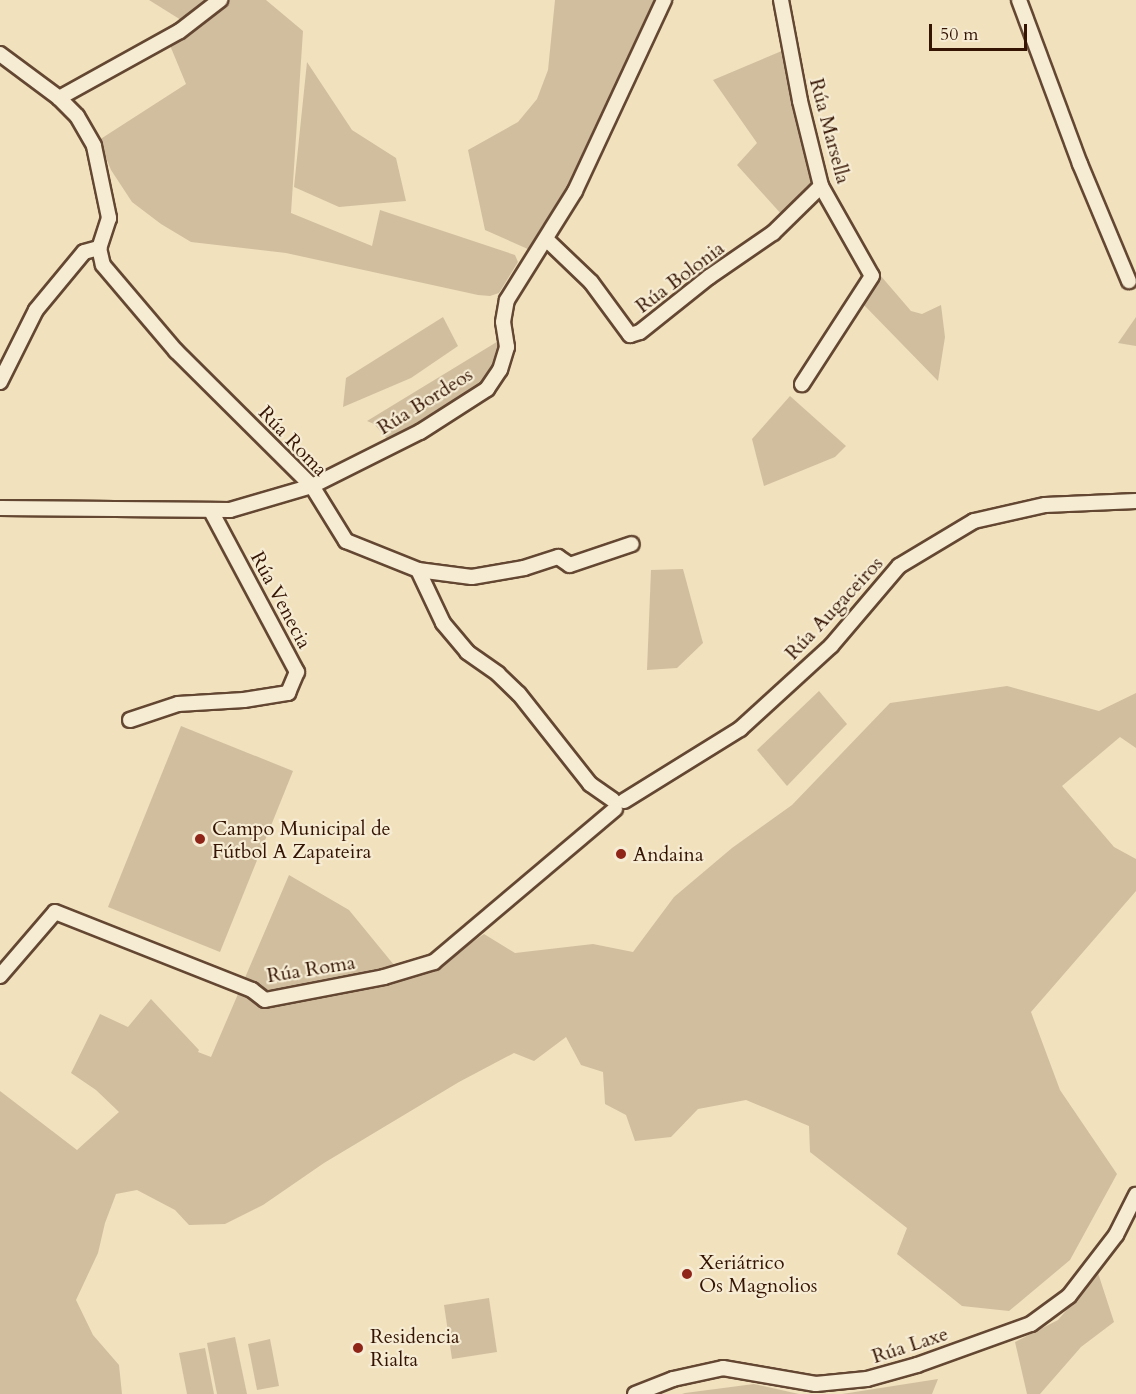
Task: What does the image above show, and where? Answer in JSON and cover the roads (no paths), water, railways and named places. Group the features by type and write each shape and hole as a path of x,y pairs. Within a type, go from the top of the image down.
{"street":[{"path":"59,98 180,31 220,0"},
{"name":"Rúa Bordeos","path":"0,508 230,510 312,486 420,432 487,389 500,370 507,347 503,322 507,300 575,191 664,0"},
{"name":"Rúa Marsella","path":"781,0 800,101 821,186 872,276 802,384"},
{"path":"1019,0 1080,164 1129,281"},
{"path":"0,54 59,98 77,116 94,146 102,174 109,218 99,248 84,252 36,310 0,382"},
{"name":"Rúa Bolonia","path":"546,239 591,282 630,335 640,332 709,277 773,233 821,186"},
{"name":"Rúa Roma","path":"99,248 103,265 176,351 312,486 345,540 418,570 472,577 524,568 558,557 570,565 632,544"},
{"name":"Rúa Augaceiros","path":"617,803 740,729 831,646 899,566 974,521 1045,506 1136,501"},
{"name":"Rúa Venecia","path":"130,720 178,704 244,700 288,693 297,672 211,511"},
{"path":"418,570 443,623 467,652 498,674 519,694 590,784 617,803"},
{"name":"Rúa Roma","path":"0,975 55,912 252,990 265,1000 384,977 434,962 617,803"},
{"name":"Rúa Laxe","path":"634,1394 673,1379 723,1368 816,1384 867,1379 917,1365 1031,1324 1069,1296 1116,1235 1136,1195"}],"place":[{"name":"Campo Municipal de Fútbol A Zapateira","path":"200,839"},
{"name":"Andaina","path":"621,854"},
{"name":"Xeriátrico Os Magnolios","path":"687,1274"},
{"name":"Residencia Rialta","path":"358,1348"}]}
